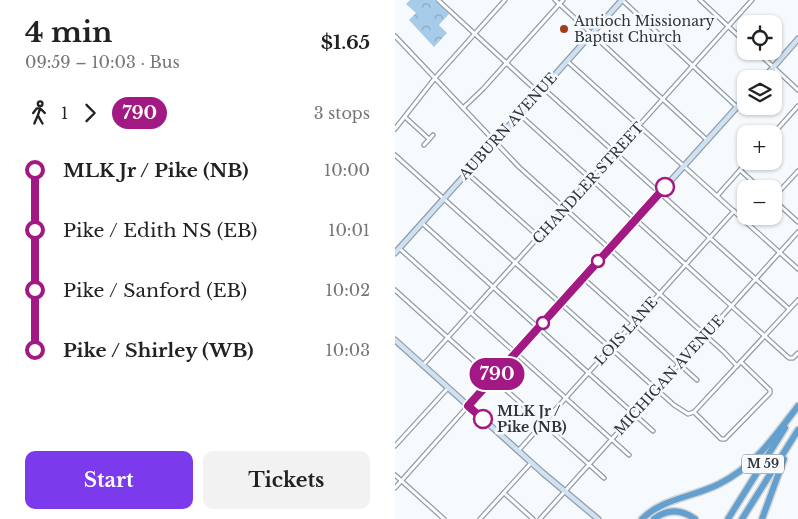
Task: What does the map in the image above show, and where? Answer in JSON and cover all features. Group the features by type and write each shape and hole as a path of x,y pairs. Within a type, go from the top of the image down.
{"highway":[{"path":"642,519 660,505 707,490 737,474 764,450 798,407"},
{"name":"M 59","path":"728,519 798,407"},
{"name":"M 59","path":"741,519 798,430"},
{"path":"762,519 791,441"},
{"path":"654,519 665,512 676,511 695,519"}],"main road":[{"name":"AUBURN AVENUE","path":"395,253 622,0"},
{"path":"770,70 798,40"},
{"path":"468,406 737,107"},
{"path":"395,340 531,463 598,519"}],"street":[{"path":"438,0 539,93"},
{"path":"443,5 447,0"},
{"path":"395,129 435,78 505,0"},
{"path":"555,0 707,140"},
{"path":"463,108 563,0"},
{"path":"622,0 737,107"},
{"path":"700,0 737,34"},
{"name":"CHANDLER STREET","path":"423,366 753,0"},
{"path":"395,36 495,142 564,208 737,366"},
{"path":"766,60 798,90"},
{"path":"567,61 798,269"},
{"path":"543,88 789,310"},
{"path":"781,125 798,106"},
{"path":"519,114 791,359 798,353"},
{"path":"405,117 429,139"},
{"path":"424,145 433,135"},
{"path":"395,155 656,389 684,413 689,415 694,412 798,300"},
{"path":"717,196 741,170 752,180"},
{"path":"782,189 798,170"},
{"path":"467,173 539,237"},
{"path":"782,207 798,222"},
{"name":"LOIS LANE","path":"518,451 734,211"},
{"path":"421,223 653,431"},
{"name":"MICHIGAN AVENUE","path":"540,519 798,232"},
{"path":"399,248 629,455"},
{"path":"583,278 697,380"},
{"path":"395,290 604,478"},
{"path":"694,412 721,438 726,439 771,391 741,362"},
{"path":"395,446 448,388"},
{"path":"395,488 468,406"},
{"path":"480,519 531,463"},
{"path":"395,475 444,519"},
{"path":"503,493 533,519"}],"green space":[{"path":"410,0 434,0 449,14 439,25 447,33 434,47 409,20 416,13 406,4"}],"bus line":[{"name":"790","path":"483,419 468,406 665,187"}],"place":[{"name":"Antioch Missionary Baptist Church","path":"564,29"},
{"name":"MLK Jr / Pike (NB)","path":"483,419"}]}
